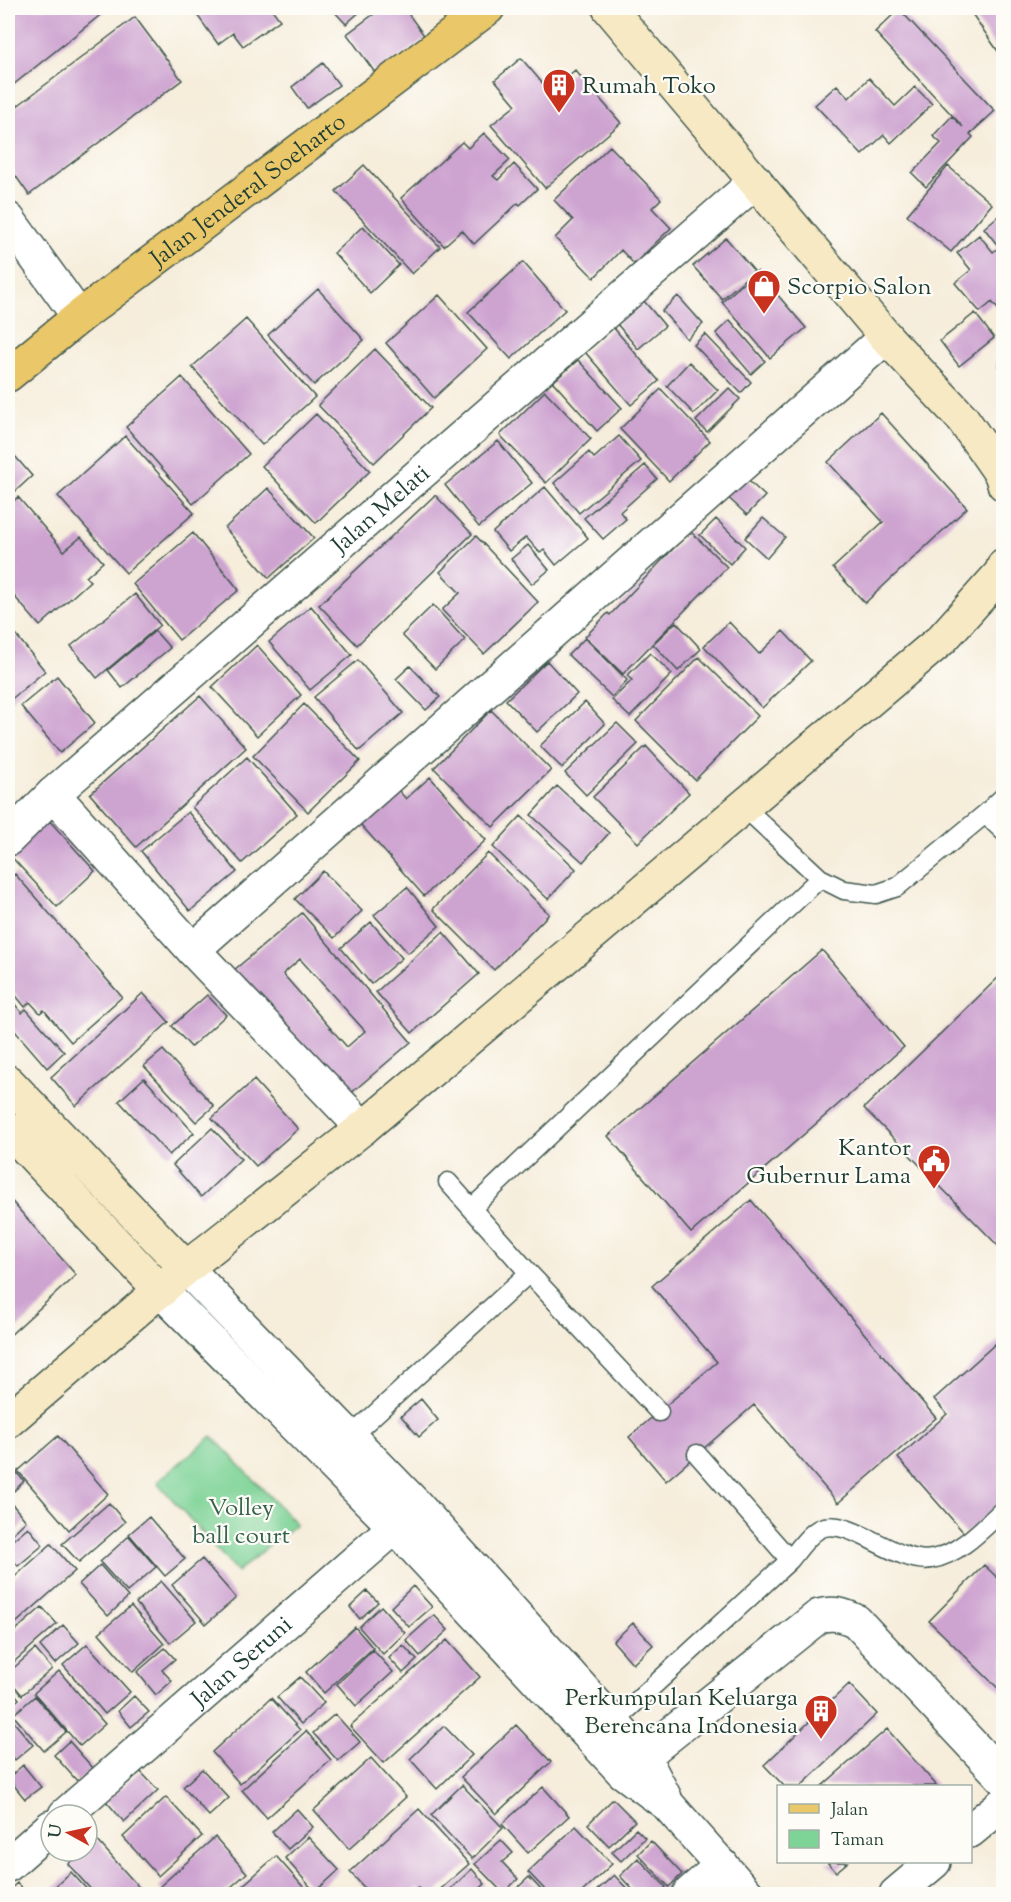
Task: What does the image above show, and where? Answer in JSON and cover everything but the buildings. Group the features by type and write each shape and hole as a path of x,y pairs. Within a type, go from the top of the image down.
{"main road":[{"name":"Jalan Jenderal Soeharto","path":"8,375 79,317 488,8"}],"street":[{"path":"609,8 886,337 962,418 1001,474 1004,484"},
{"name":"Jalan Melati","path":"8,839 54,794 756,181"},
{"path":"8,219 79,317"},
{"path":"193,950 886,337"},
{"path":"8,1421 186,1268 363,1128 942,639 1001,573 1004,564"},
{"path":"54,794 193,950 363,1128"},
{"path":"8,1082 349,1438 406,1517 633,1764 747,1894"},
{"path":"8,1129 161,1291 406,1517 613,1723 633,1764"},
{"name":"Jalan Seruni","path":"79,1803 406,1517"},
{"path":"633,1764 819,1616 832,1613 856,1620 1004,1779"},
{"path":"972,1829 1004,1803"},
{"path":"8,1865 39,1838"},
{"path":"896,1894 933,1863"},
{"path":"689,1894 722,1865"}],"lane":[{"path":"744,807 820,878 844,890 876,894 897,887 1004,796"},
{"path":"985,814 1004,832"},
{"path":"472,1208 820,878"},
{"path":"448,1182 529,1273 659,1412"},
{"path":"349,1438 529,1273"},
{"path":"697,1454 790,1560"},
{"path":"613,1723 790,1560 816,1530 829,1525 844,1528 910,1557 931,1560 952,1552 1004,1509"}],"green space":[{"name":"Volley ball court","path":"212,1436 296,1524 237,1572 157,1482"}],"place":[{"name":"Rumah Toko","path":"559,114"},
{"name":"Scorpio Salon","path":"764,315"},
{"name":"Kantor Gubernur Lama","path":"934,1190"},
{"name":"Perkumpulan Keluarga Berencana Indonesia","path":"821,1740"}]}
